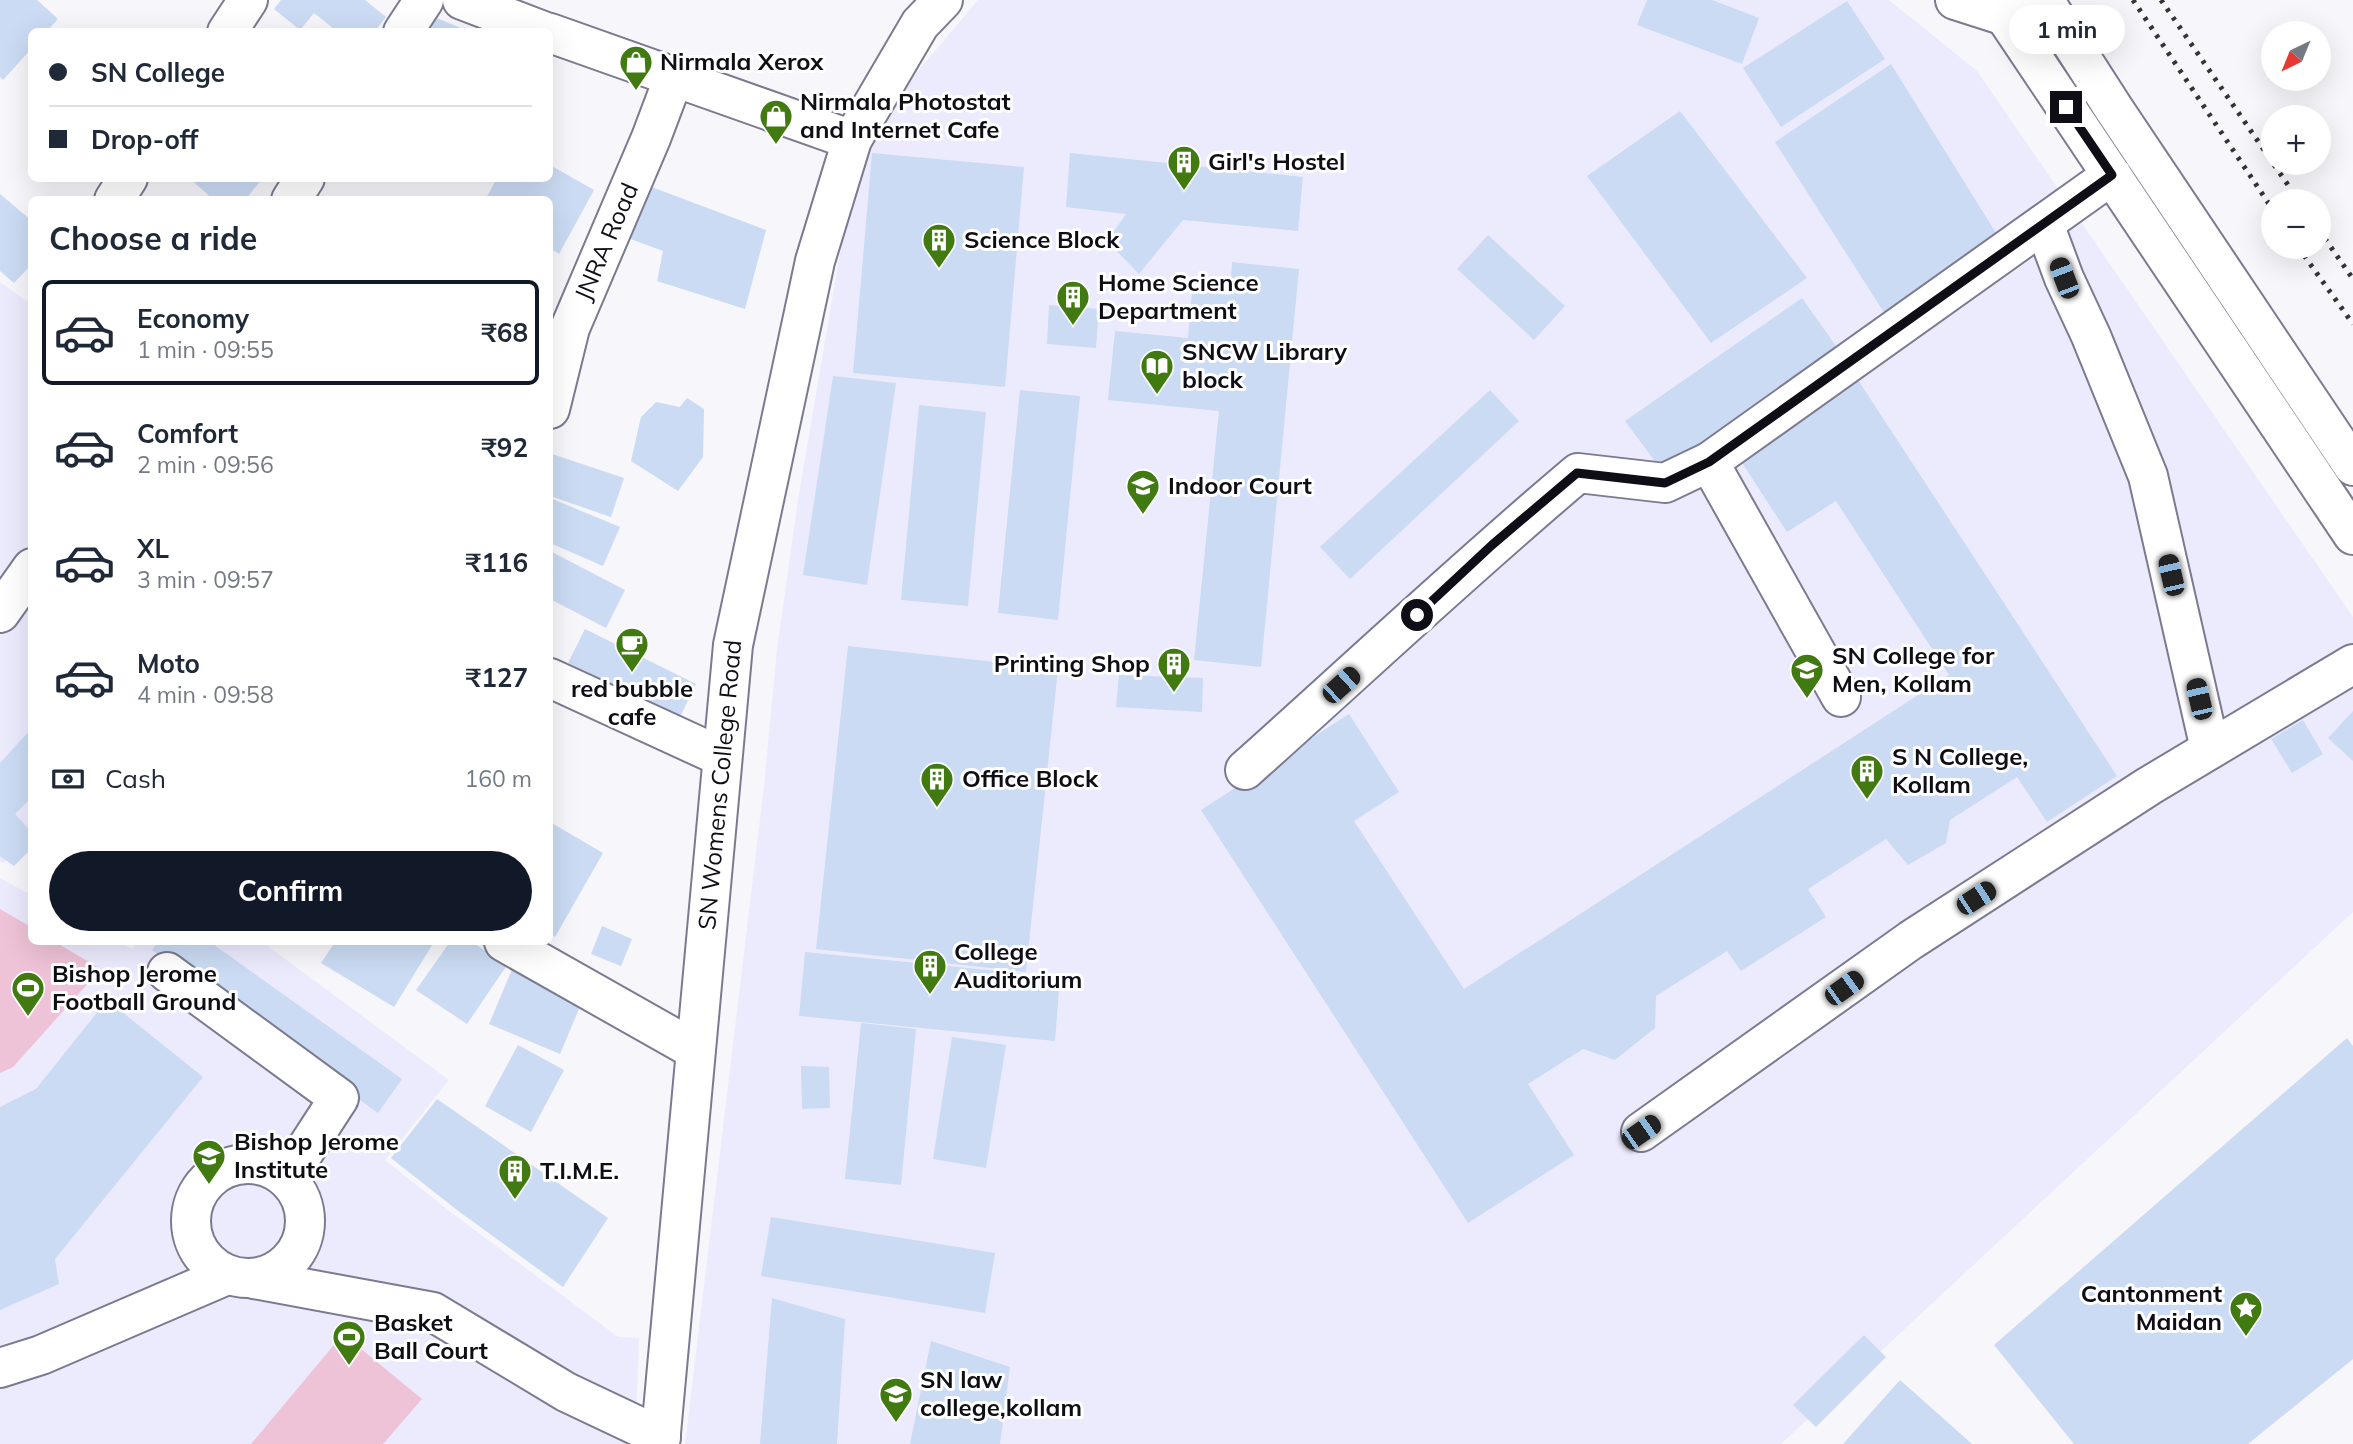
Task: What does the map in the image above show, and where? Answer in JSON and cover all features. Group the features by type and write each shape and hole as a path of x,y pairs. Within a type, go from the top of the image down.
{"street":[{"path":"229,28 248,0"},
{"path":"406,28 424,0"},
{"path":"462,0 537,28"},
{"name":"SN Womens College Road","path":"660,1440 722,757 736,632 815,261 852,140 920,24 943,0"},
{"path":"1955,0 2007,5 2112,175 2353,535"},
{"path":"2045,0 2353,466"},
{"path":"553,34 852,140"},
{"name":"JNRA Road","path":"553,397 570,328 674,77"},
{"path":"1245,770 1492,545 1577,473 1665,483 1709,462 2112,175"},
{"path":"2044,225 2148,476 2210,749"},
{"path":"1709,462 1842,697"},
{"path":"0,613 28,574"},
{"path":"1641,1132 1911,940 2137,793 2353,664"},
{"path":"553,679 722,757"},
{"path":"510,945 695,1050"},
{"path":"167,972 339,1098 303,1155 283,1175"},
{"path":"0,1368 41,1355 240,1277 272,1273 289,1262 300,1246 305,1227 304,1207 297,1189 283,1175 265,1166 246,1163 226,1167 210,1177 197,1192 190,1211 191,1231 197,1249 210,1265 240,1277 433,1312 566,1392 660,1440"}],"shaded area":[{"name":"SN College for Men, Kollam","path":"978,0 1889,0 1977,71 2353,617 2353,912 1781,1444 685,1444 764,786 777,649 798,500 859,141"},
{"path":"0,282 28,302 28,836 4,863 0,862"},
{"name":"Bishop Jerome Institute","path":"0,878 28,893 28,945 124,945 133,949 136,945 266,945 449,1080 385,1160 618,1337 639,1338 637,1399 629,1444 0,1444"},
{"name":"Bishop Jerome Football Ground","path":"0,909 28,925 28,945 60,945 101,969 13,1067 0,1073"},
{"name":"Basket Ball Court","path":"343,1334 422,1399 383,1444 251,1444"}],"building":[{"path":"0,0 37,0 58,19 50,28 28,28 28,52 3,80 0,77"},
{"path":"281,0 365,0 386,17 377,28 333,28 314,13 302,28 298,28 274,9"},
{"path":"1647,0 1712,0 1759,18 1742,64 1637,25"},
{"path":"1847,1 1885,59 1781,127 1743,68"},
{"path":"422,12 461,28 415,28"},
{"path":"1891,64 2001,241 1885,314 1775,142"},
{"path":"1680,111 1807,278 1711,343 1587,176"},
{"name":"Science Block","path":"872,153 1024,167 1005,387 853,373"},
{"name":"Girl's Hostel","path":"1070,153 1303,177 1298,231 1183,220 1139,274 1107,241 1126,214 1066,207"},
{"path":"553,167 594,190 559,254 553,250 553,196 487,196 495,182 553,182"},
{"path":"194,182 260,182 248,196 209,196"},
{"path":"641,183 766,230 745,309 657,281 663,251 620,235"},
{"path":"0,194 28,218 28,268 14,283 0,271"},
{"path":"1488,235 1565,306 1534,340 1457,269"},
{"path":"1232,262 1299,269 1261,667 1194,660 1219,411 1108,400 1115,331 1188,338 1192,291 1230,295"},
{"path":"1802,298 1843,356 1668,479 1625,421"},
{"name":"Home Science Department","path":"1049,305 1099,309 1096,348 1047,344"},
{"path":"833,376 896,383 867,585 803,575"},
{"name":"S N College, Kollam","path":"1856,377 2117,776 2047,822 2017,777 1950,820 1946,843 1908,865 1886,839 1808,889 1826,917 1741,971 1727,951 1656,996 1655,1028 1615,1060 1583,1049 1528,1084 1574,1155 1468,1223 1201,810 1349,714 1399,792 1354,821 1464,989 1949,675 1836,501 1787,532 1737,455"},
{"path":"1020,390 1080,396 1058,620 998,613"},
{"path":"1490,390 1519,421 1350,579 1320,547"},
{"path":"687,398 704,409 703,457 678,491 631,461 641,417 656,402 680,407"},
{"path":"919,405 986,412 968,606 901,600"},
{"path":"553,454 624,478 611,517 553,497"},
{"path":"553,499 620,527 603,566 553,544"},
{"path":"553,553 625,590 606,628 553,601"},
{"name":"red bubble cafe","path":"585,629 696,684 679,719 568,663"},
{"name":"Office Block","path":"848,646 1058,669 1026,972 816,949"},
{"name":"Printing Shop","path":"1119,675 1203,678 1202,712 1116,707"},
{"path":"2353,711 2353,761 2328,738"},
{"path":"2303,720 2323,754 2292,773 2271,739"},
{"path":"28,732 28,801 15,814 28,829 28,852 14,866 0,856 0,763"},
{"path":"553,824 603,853 555,937 553,936"},
{"path":"602,926 632,939 621,966 591,954"},
{"path":"156,945 214,945 402,1079 378,1113 152,950"},
{"path":"333,945 432,945 394,1007 321,963"},
{"path":"448,945 477,945 507,965 467,1024 416,990"},
{"name":"College Auditorium","path":"805,952 1060,977 1055,1041 799,1016"},
{"path":"516,960 587,990 560,1054 489,1024"},
{"path":"107,1000 203,1077 55,1259 59,1284 0,1310 0,1107 36,1089"},
{"path":"861,1023 916,1029 901,1185 845,1179"},
{"path":"952,1037 1006,1045 986,1168 933,1159"},
{"path":"2347,1038 2353,1046 2353,1359 2248,1444 2074,1444 1994,1345"},
{"path":"518,1045 564,1070 531,1132 485,1106"},
{"path":"801,1066 829,1067 830,1108 802,1109"},
{"name":"T.I.M.E.","path":"437,1099 608,1218 563,1287 391,1158"},
{"path":"771,1217 995,1253 985,1313 761,1276"},
{"path":"772,1298 845,1319 837,1444 760,1444"},
{"path":"1864,1335 1886,1357 1816,1427 1793,1405"},
{"path":"931,1341 1010,1367 1000,1444 910,1444"},
{"path":"1900,1380 1972,1444 1843,1444"}],"railway":[{"path":"2133,0 2261,192"},
{"path":"2161,0 2291,189"},
{"path":"2331,247 2353,279"},
{"path":"2307,259 2353,324"}],"place":[{"name":"Nirmala Xerox","path":"636,92"},
{"name":"Nirmala Photostat and Internet Cafe","path":"776,146"},
{"name":"Girl's Hostel","path":"1184,192"},
{"name":"Science Block","path":"939,270"},
{"name":"Home Science Department","path":"1073,327"},
{"name":"SNCW Library block","path":"1157,396"},
{"name":"Indoor Court","path":"1143,516"},
{"name":"red bubble cafe","path":"632,674"},
{"name":"Printing Shop","path":"1174,694"},
{"name":"SN College for Men, Kollam","path":"1807,700"},
{"name":"S N College, Kollam","path":"1867,801"},
{"name":"Office Block","path":"937,809"},
{"name":"College Auditorium","path":"930,996"},
{"name":"Bishop Jerome Football Ground","path":"28,1018"},
{"name":"Bishop Jerome Institute","path":"209,1186"},
{"name":"T.I.M.E.","path":"515,1201"},
{"name":"Cantonment Maidan","path":"2246,1338"},
{"name":"Basket Ball Court","path":"349,1367"},
{"name":"SN law college,kollam","path":"896,1424"}],"route":[{"path":"1417,615 1492,545 1577,473 1665,483 1709,462 2112,175 2066,107"}]}
